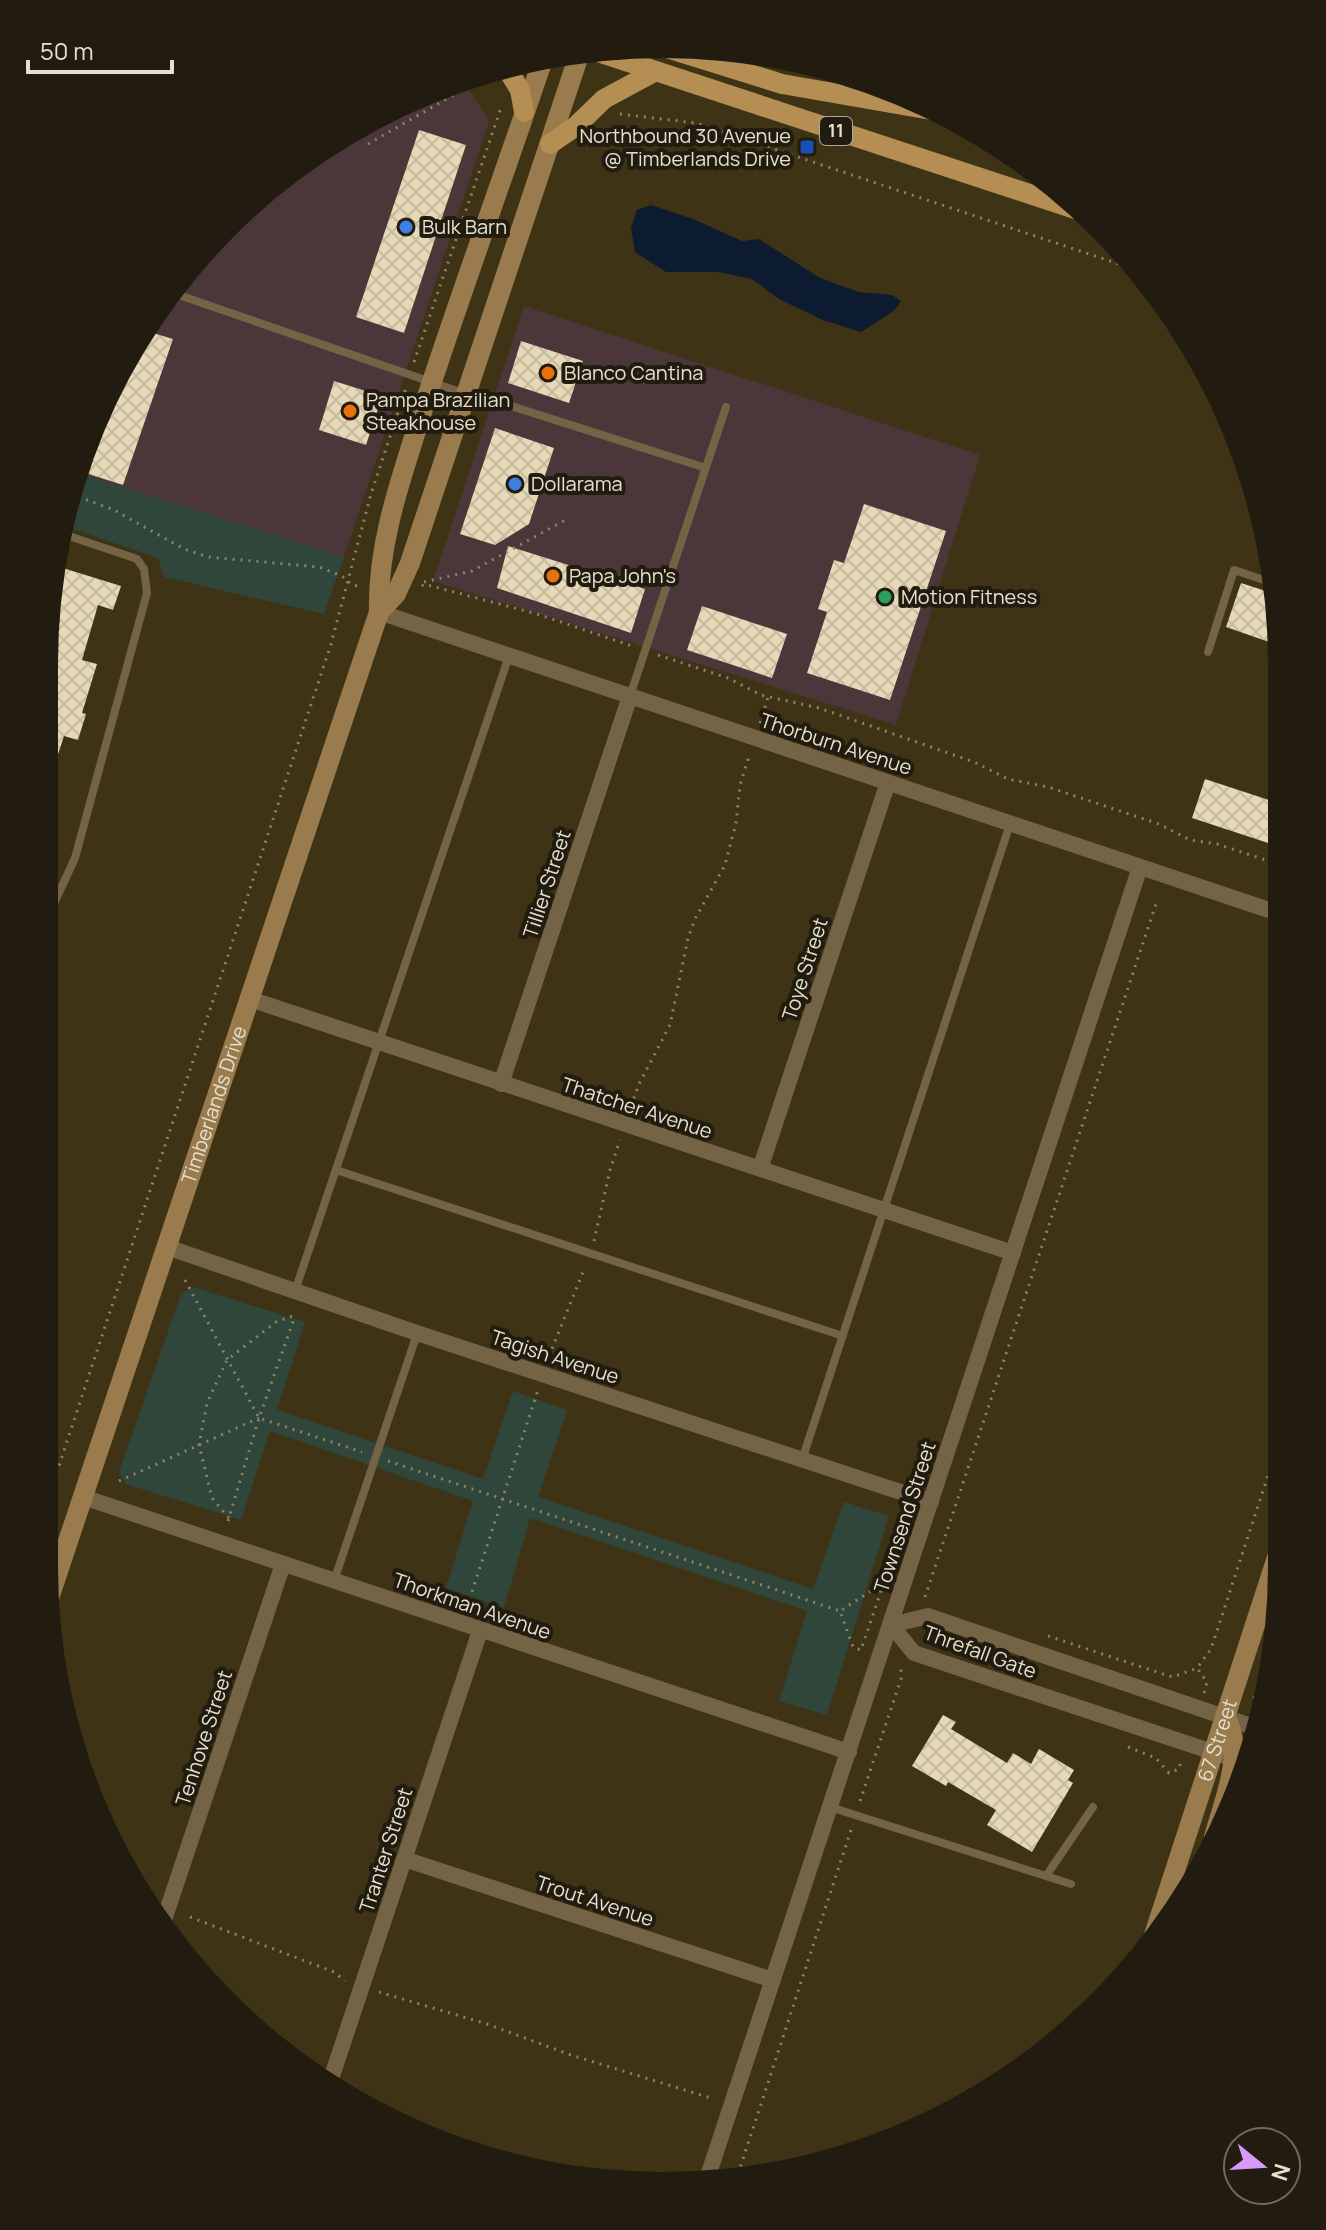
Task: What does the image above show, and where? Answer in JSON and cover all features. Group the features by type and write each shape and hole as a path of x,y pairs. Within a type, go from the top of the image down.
{"main road":[{"name":"11","path":"619,59 1055,203"},
{"path":"702,59 782,84 893,103"},
{"path":"550,144 576,126 604,99 654,72"},
{"path":"504,80 520,90 524,112"}],"street":[{"name":"Timberlands Drive","path":"379,612 396,594 410,563 576,64"},
{"name":"Timberlands Drive","path":"58,1571 379,612 381,560 402,477 538,72"},
{"name":"Thorburn Avenue","path":"379,612 1268,910"},
{"name":"Tillier Street","path":"501,1084 630,696"},
{"name":"Toye Street","path":"760,1169 888,782"},
{"name":"Townsend Street","path":"710,2170 1140,867"},
{"name":"Thatcher Avenue","path":"250,999 1013,1253"},
{"name":"Tagish Avenue","path":"167,1247 417,1333 931,1502"},
{"name":"Thorkman Avenue","path":"83,1497 849,1752"},
{"name":"Tenhove Street","path":"164,1909 283,1564"},
{"name":"67 Street","path":"1163,1907 1268,1586"},
{"name":"Threfall Gate","path":"1236,1760 914,1653 891,1625 928,1616 1247,1724"},
{"name":"Tranter Street","path":"333,2074 480,1631"},
{"path":"1225,1716 1234,1731 1239,1751"},
{"name":"Trout Avenue","path":"404,1859 773,1980"}],"lane":[{"path":"182,296 466,394 706,468"},
{"path":"630,696 726,407"},
{"path":"58,895 75,858 147,593 144,569 137,559 72,537"},
{"path":"1208,652 1234,570 1262,579"},
{"path":"295,1292 510,655"},
{"path":"802,1460 1010,823"},
{"path":"336,1170 843,1336"},
{"path":"334,1581 417,1333"},
{"path":"830,1807 1071,1884"},
{"path":"1046,1876 1093,1807"}],"path":[{"path":"368,144 462,93"},
{"path":"419,350 501,114 502,102"},
{"path":"629,113 696,123 1118,264"},
{"path":"58,1469 326,659 367,506 402,400"},
{"path":"81,498 114,510 184,549 208,557 319,567 362,587"},
{"path":"420,591 425,581 472,571 569,518"},
{"path":"424,584 537,614 728,678 768,697 819,708 974,762 1008,779 1048,787 1159,824 1190,840 1217,844 1268,861"},
{"path":"759,726 768,697"},
{"path":"547,1363 591,1252 610,1170 639,1084 670,1025 688,938 725,865 736,823 740,785 751,750"},
{"path":"921,1601 928,1595 1157,901"},
{"path":"185,1280 259,1418"},
{"path":"295,1315 259,1418 229,1520 212,1498 199,1445 207,1403 227,1360 276,1322 295,1315"},
{"path":"466,1611 540,1384"},
{"path":"119,1481 259,1418 840,1611"},
{"path":"1036,1632 1166,1675 1184,1674 1197,1668 1211,1649 1268,1476"},
{"path":"877,1587 882,1588 861,1650 853,1647 840,1611 877,1587"},
{"path":"928,1595 935,1599"},
{"path":"740,2167 901,1679 899,1668"},
{"path":"1197,1668 1205,1678"},
{"path":"1128,1747 1156,1758 1169,1773 1179,1769"},
{"path":"190,1917 334,1972 340,1979 352,1983"},
{"path":"390,1996 487,2024 571,2055 720,2101"}],"shaded area":[{"path":"469,90 489,121 344,557 87,479 104,431 139,360 183,295 235,235 264,208 327,160 395,120"},
{"path":"524,306 980,455 896,725 433,581"}],"green space":[{"path":"88,476 344,557 324,614 164,577 158,558 74,529"},
{"path":"193,1287 305,1322 277,1410 483,1479 513,1391 567,1410 538,1497 813,1589 844,1502 889,1516 827,1715 779,1701 807,1611 530,1518 504,1608 446,1588 473,1501 270,1431 241,1520 126,1484 119,1472 181,1294"}],"water":[{"path":"651,205 693,219 742,241 759,239 820,278 859,292 892,295 901,301 895,310 861,332 823,320 779,299 752,279 718,272 666,272 635,252 631,228 637,210"}],"building":[{"path":"419,130 466,145 404,333 356,317"},
{"path":"156,334 173,339 123,485 89,474 120,395"},
{"path":"521,341 583,361 569,403 508,383"},
{"path":"334,381 382,396 366,445 319,430"},
{"path":"495,428 554,448 529,524 495,545 460,534"},
{"path":"864,504 946,531 890,700 807,673 827,612 818,609 834,560 844,563"},
{"path":"508,546 645,589 631,633 497,588"},
{"path":"66,569 121,586 113,610 98,605 82,660 97,664 82,713 86,714 78,740 64,736 58,754 59,623"},
{"path":"1241,583 1264,590 1267,641 1226,627"},
{"path":"702,606 787,634 772,678 687,650"},
{"path":"1205,779 1268,800 1268,843 1192,818"},
{"path":"943,1715 956,1722 951,1729 1007,1763 1013,1753 1031,1764 1039,1749 1074,1770 1068,1780 1073,1783 1032,1852 987,1825 996,1810 948,1782 946,1786 912,1766"}],"place":[{"name":"Northbound 30 Avenue @ Timberlands Drive","path":"807,147"},
{"name":"Bulk Barn","path":"406,227"},
{"name":"Blanco Cantina","path":"548,373"},
{"name":"Pampa Brazilian Steakhouse","path":"350,411"},
{"name":"Dollarama","path":"515,484"},
{"name":"Papa John's","path":"553,576"},
{"name":"Motion Fitness","path":"885,597"}]}
